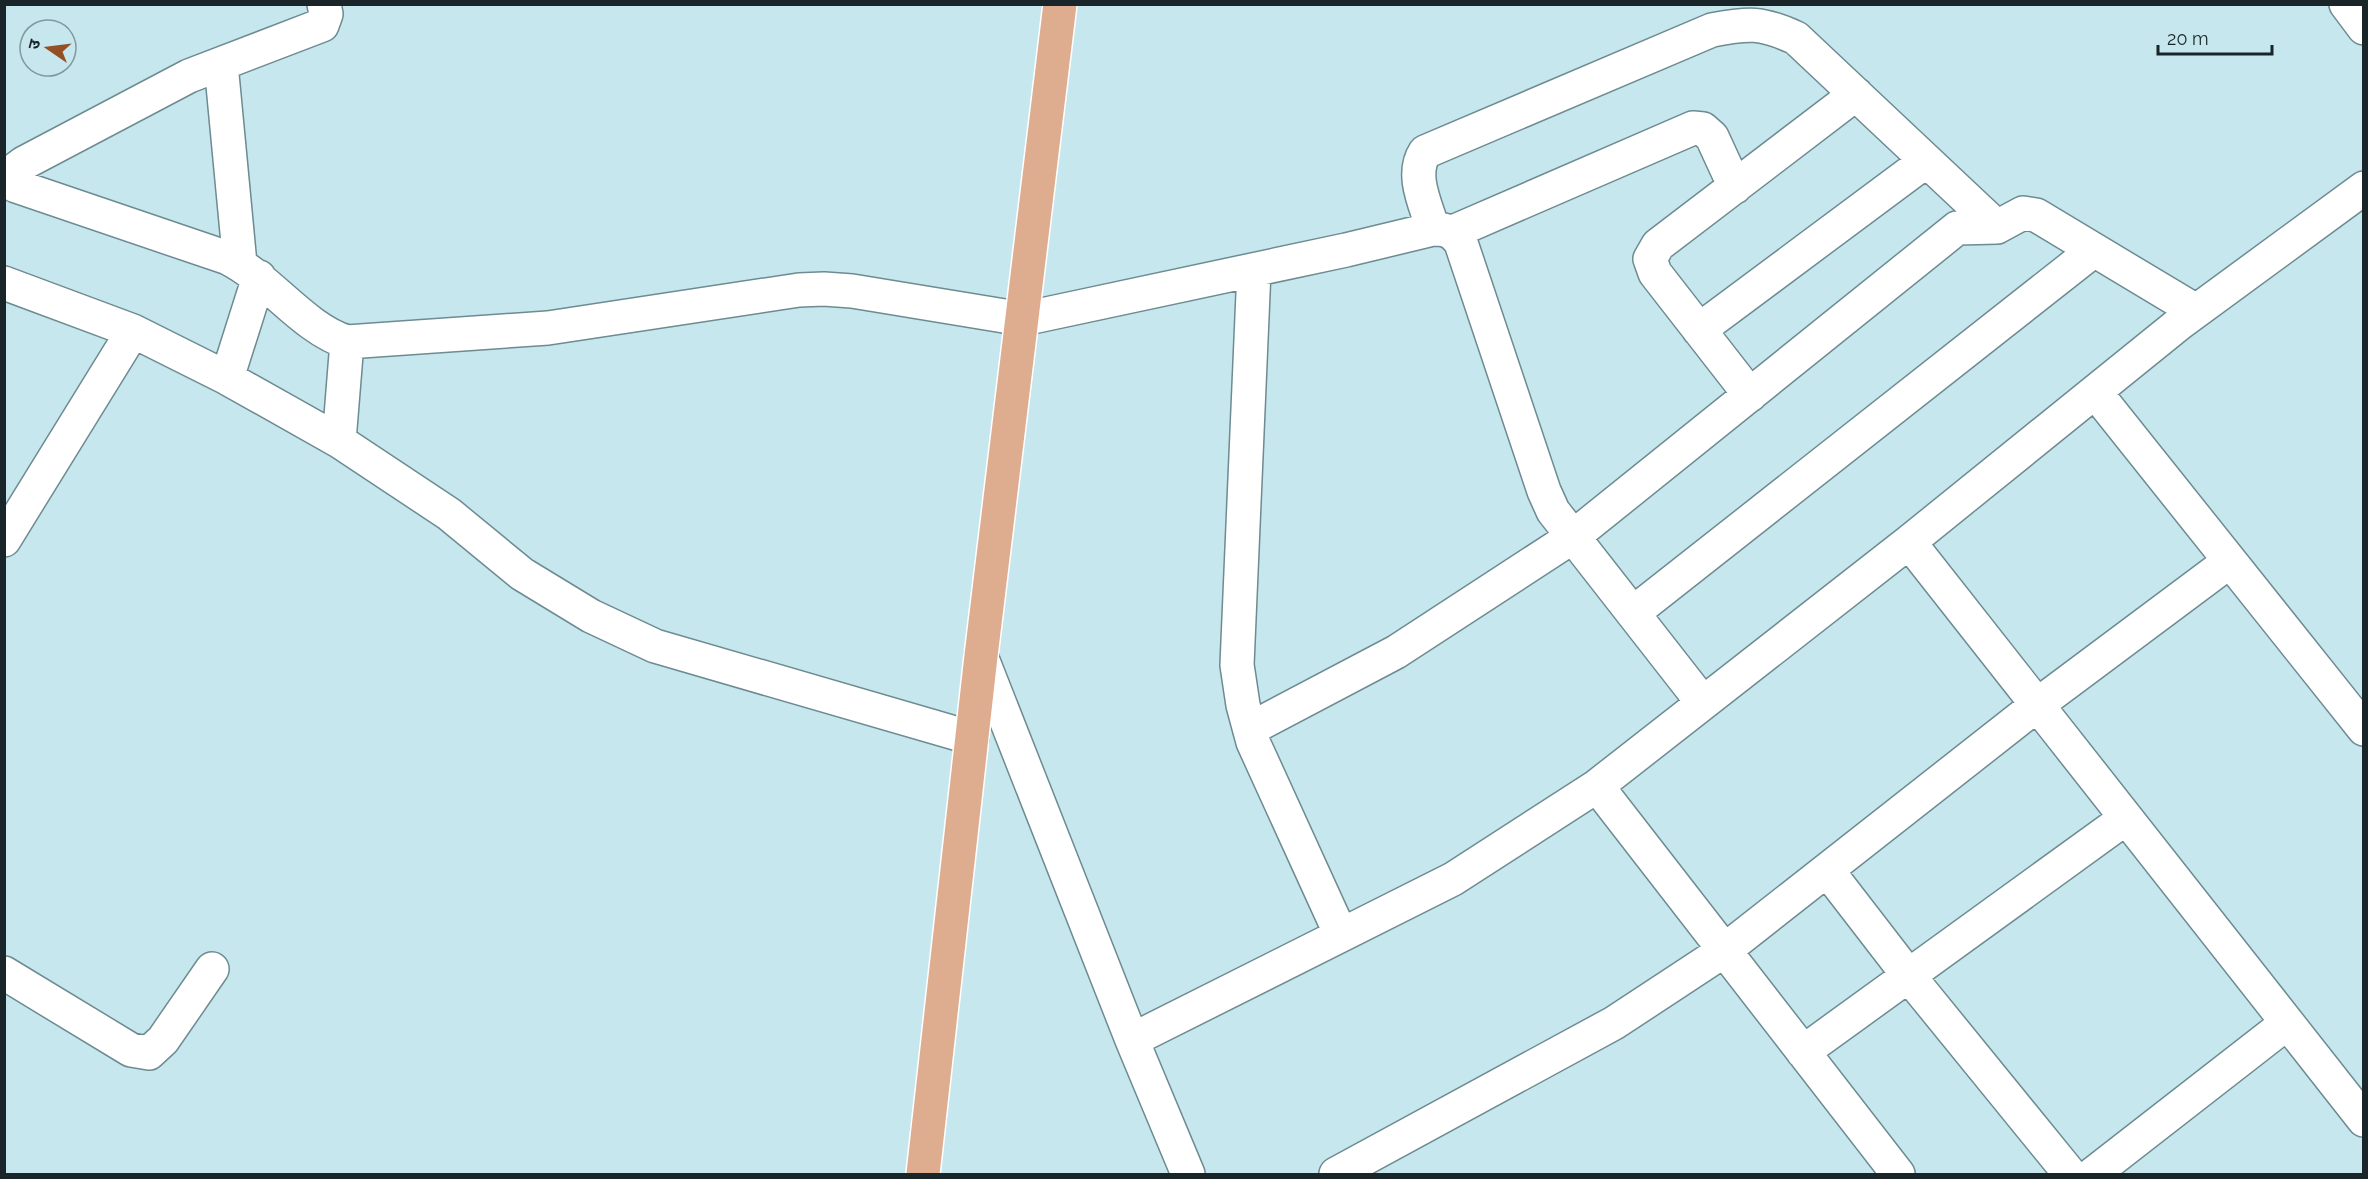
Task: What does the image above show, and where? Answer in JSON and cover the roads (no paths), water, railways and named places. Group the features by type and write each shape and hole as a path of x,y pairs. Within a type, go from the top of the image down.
{"main road":[{"path":"922,1174 981,656 1060,4"}],"street":[{"path":"324,4 326,14 322,26 171,84 24,163 16,169 13,180 16,186 249,271 317,327 333,338 347,342 548,327 799,290 824,289 852,291 1023,319 1443,230 1693,128 1703,129 1712,137 1735,187"},
{"path":"2346,4 2364,28"},
{"path":"1703,703 1553,511 1544,491 1461,243 1443,230 1417,173 1419,161 1425,152 1712,30 1745,24 1774,28 1796,38 1997,227"},
{"path":"221,64 249,271 227,378"},
{"path":"1750,395 1654,273 1650,259 1658,245 1856,94"},
{"path":"1699,330 1926,161"},
{"path":"1132,1040 1453,879 1598,786 1909,542 2196,311 2364,188"},
{"path":"1250,729 1396,652 1574,536 1957,228 1997,227 2023,213 2037,215 2196,311"},
{"path":"1633,613 2094,250"},
{"path":"1254,270 1237,665 1243,705 1253,742 1341,935"},
{"path":"4,283 133,331 227,378 339,441 449,514 522,574 591,616 655,645 972,738"},
{"path":"4,540 133,331"},
{"path":"339,441 347,342"},
{"path":"2096,393 2364,729"},
{"path":"1909,542 2364,1120"},
{"path":"1336,1174 1614,1023 1725,950 2037,705 2230,561"},
{"path":"981,656 1132,1040 1188,1174"},
{"path":"1598,786 1898,1174"},
{"path":"1803,1052 2126,818"},
{"path":"1827,870 1908,975 2070,1174"},
{"path":"4,973 130,1050 149,1053 163,1040 212,969"},
{"path":"2093,1174 2287,1023"}]}
